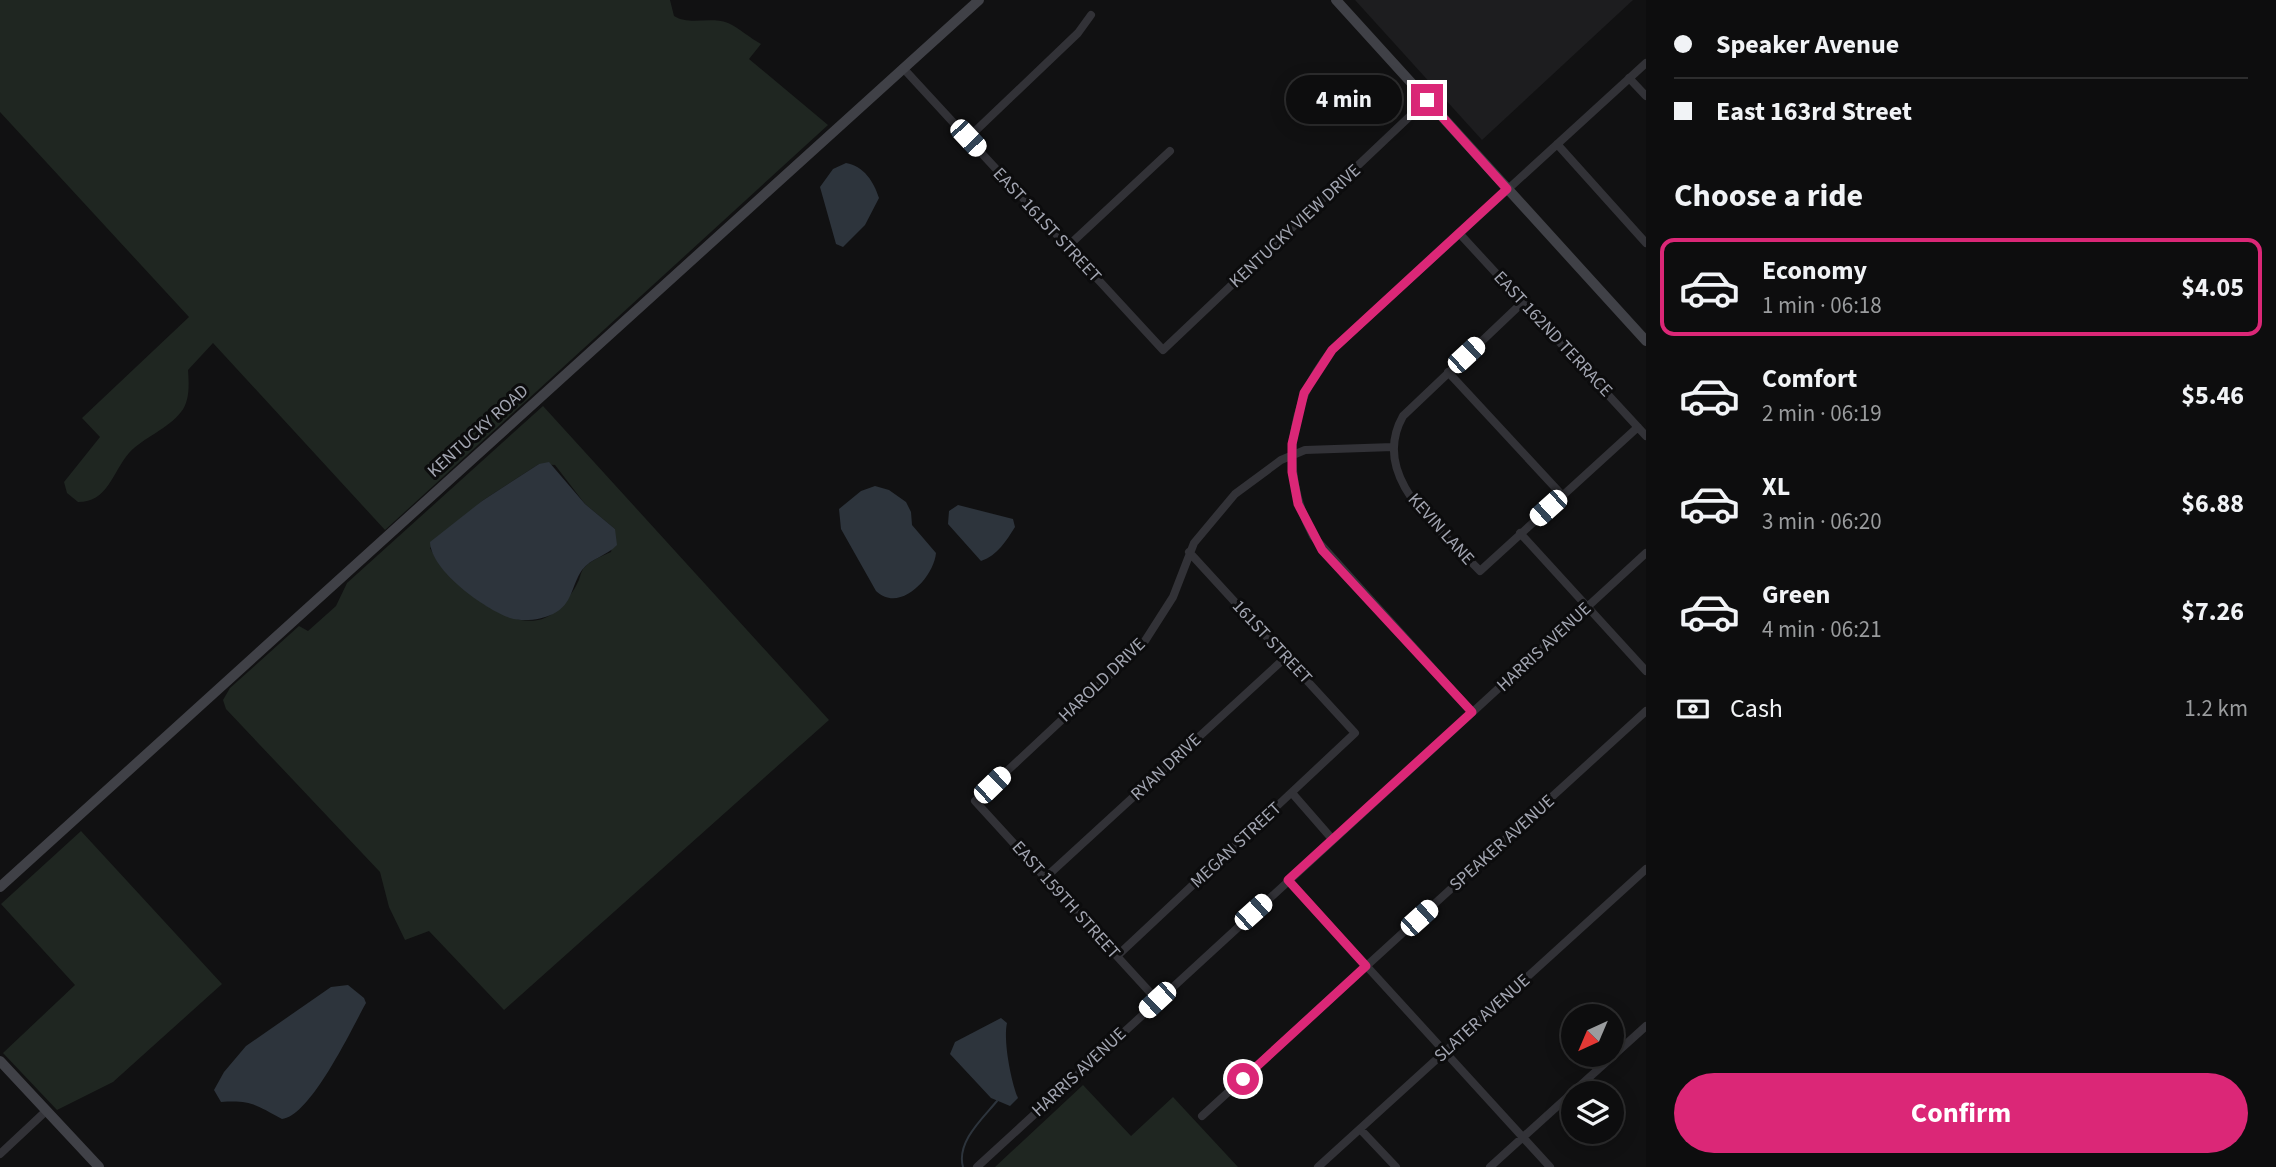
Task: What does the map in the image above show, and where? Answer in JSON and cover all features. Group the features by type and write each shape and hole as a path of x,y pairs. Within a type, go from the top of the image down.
{"street":[{"name":"KENTUCKY ROAD","path":"0,887 979,0"},
{"path":"1336,0 1646,341"},
{"path":"968,138 1078,33 1091,15"},
{"path":"1472,712 1322,550 1298,504 1291,454 1298,409 1322,362 1646,63"},
{"name":"EAST 161ST STREET","path":"904,68 1163,350"},
{"path":"1629,78 1646,96"},
{"name":"KENTUCKY VIEW DRIVE","path":"1163,350 1427,100"},
{"path":"1557,144 1646,243"},
{"path":"1068,247 1170,151"},
{"name":"EAST 162ND TERRACE","path":"1459,233 1646,436"},
{"path":"1291,454 1317,447 1393,447 1403,416 1523,302"},
{"path":"1448,372 1562,495"},
{"path":"1638,427 1520,533 1646,671"},
{"name":"KEVIN LANE","path":"1393,447 1396,473 1407,492 1480,571 1520,533"},
{"name":"HAROLD DRIVE","path":"975,801 1143,644 1173,597 1189,552 1207,526 1235,494 1291,454"},
{"name":"161ST STREET","path":"1189,552 1355,733"},
{"name":"HARRIS AVENUE","path":"977,1167 1646,553"},
{"name":"RYAN DRIVE","path":"1046,877 1286,657"},
{"name":"SPEAKER AVENUE","path":"1202,1116 1646,711"},
{"name":"MEGAN STREET","path":"1117,956 1355,733"},
{"path":"1292,793 1333,840"},
{"name":"EAST 159TH STREET","path":"975,801 1157,1000"},
{"name":"SLATER AVENUE","path":"1318,1167 1646,869"},
{"path":"1288,880 1550,1167"},
{"path":"1490,1167 1646,1027"},
{"path":"0,1061 99,1167"},
{"path":"0,1154 46,1111"},
{"path":"1360,1129 1396,1167"}],"shaded area":[{"path":"0,0 670,0 674,16 680,19 728,23 761,44 749,59 828,125 385,530 213,343 188,370 189,387 181,412 129,453 103,492 88,501 78,502 67,493 64,482 100,437 82,418 189,317 0,112"},
{"path":"1355,0 1633,0 1482,140"},
{"path":"846,163 858,167 867,176 879,198 865,225 843,247 836,244 820,187 833,169"},
{"path":"543,406 829,720 504,1010 429,931 405,940 389,907 380,872 226,709 223,700 230,688 299,626 308,631 336,606 347,583","holes":["539,464 555,465 585,504 615,529 611,552 586,566 573,591 553,613 538,620 521,620 502,614 466,590 450,575 430,548 482,501"]},
{"path":"549,462 585,504 615,529 617,545 582,570 568,600 560,610 538,619 510,618 461,588 439,565 430,542 482,501 539,464"},
{"path":"875,486 889,490 906,502 911,512 912,525 936,553 934,562 922,582 914,590 895,598 885,597 876,591 841,529 839,509 861,491"},
{"path":"958,505 1013,519 1015,527 997,551 981,561 948,524 949,511"},
{"path":"81,831 222,984 113,1082 57,1110 3,1053 75,985 1,904"},
{"path":"348,985 364,998 366,1003 330,1069 305,1103 293,1114 282,1119 253,1104 221,1102 214,1090 224,1072 246,1046 331,987"},
{"path":"1001,1018 1007,1023 1008,1061 1018,1098 1010,1106 991,1098 950,1054 955,1042"},
{"path":"1083,1085 1131,1136 1173,1097 1238,1167 995,1167"}],"waterway":[{"path":"963,1167 963,1149 967,1140 997,1101"}],"route":[{"path":"1243,1079 1366,966 1288,880 1472,712 1322,550 1298,504 1292,472 1292,444 1298,409 1322,362 1507,189 1427,100"}]}
